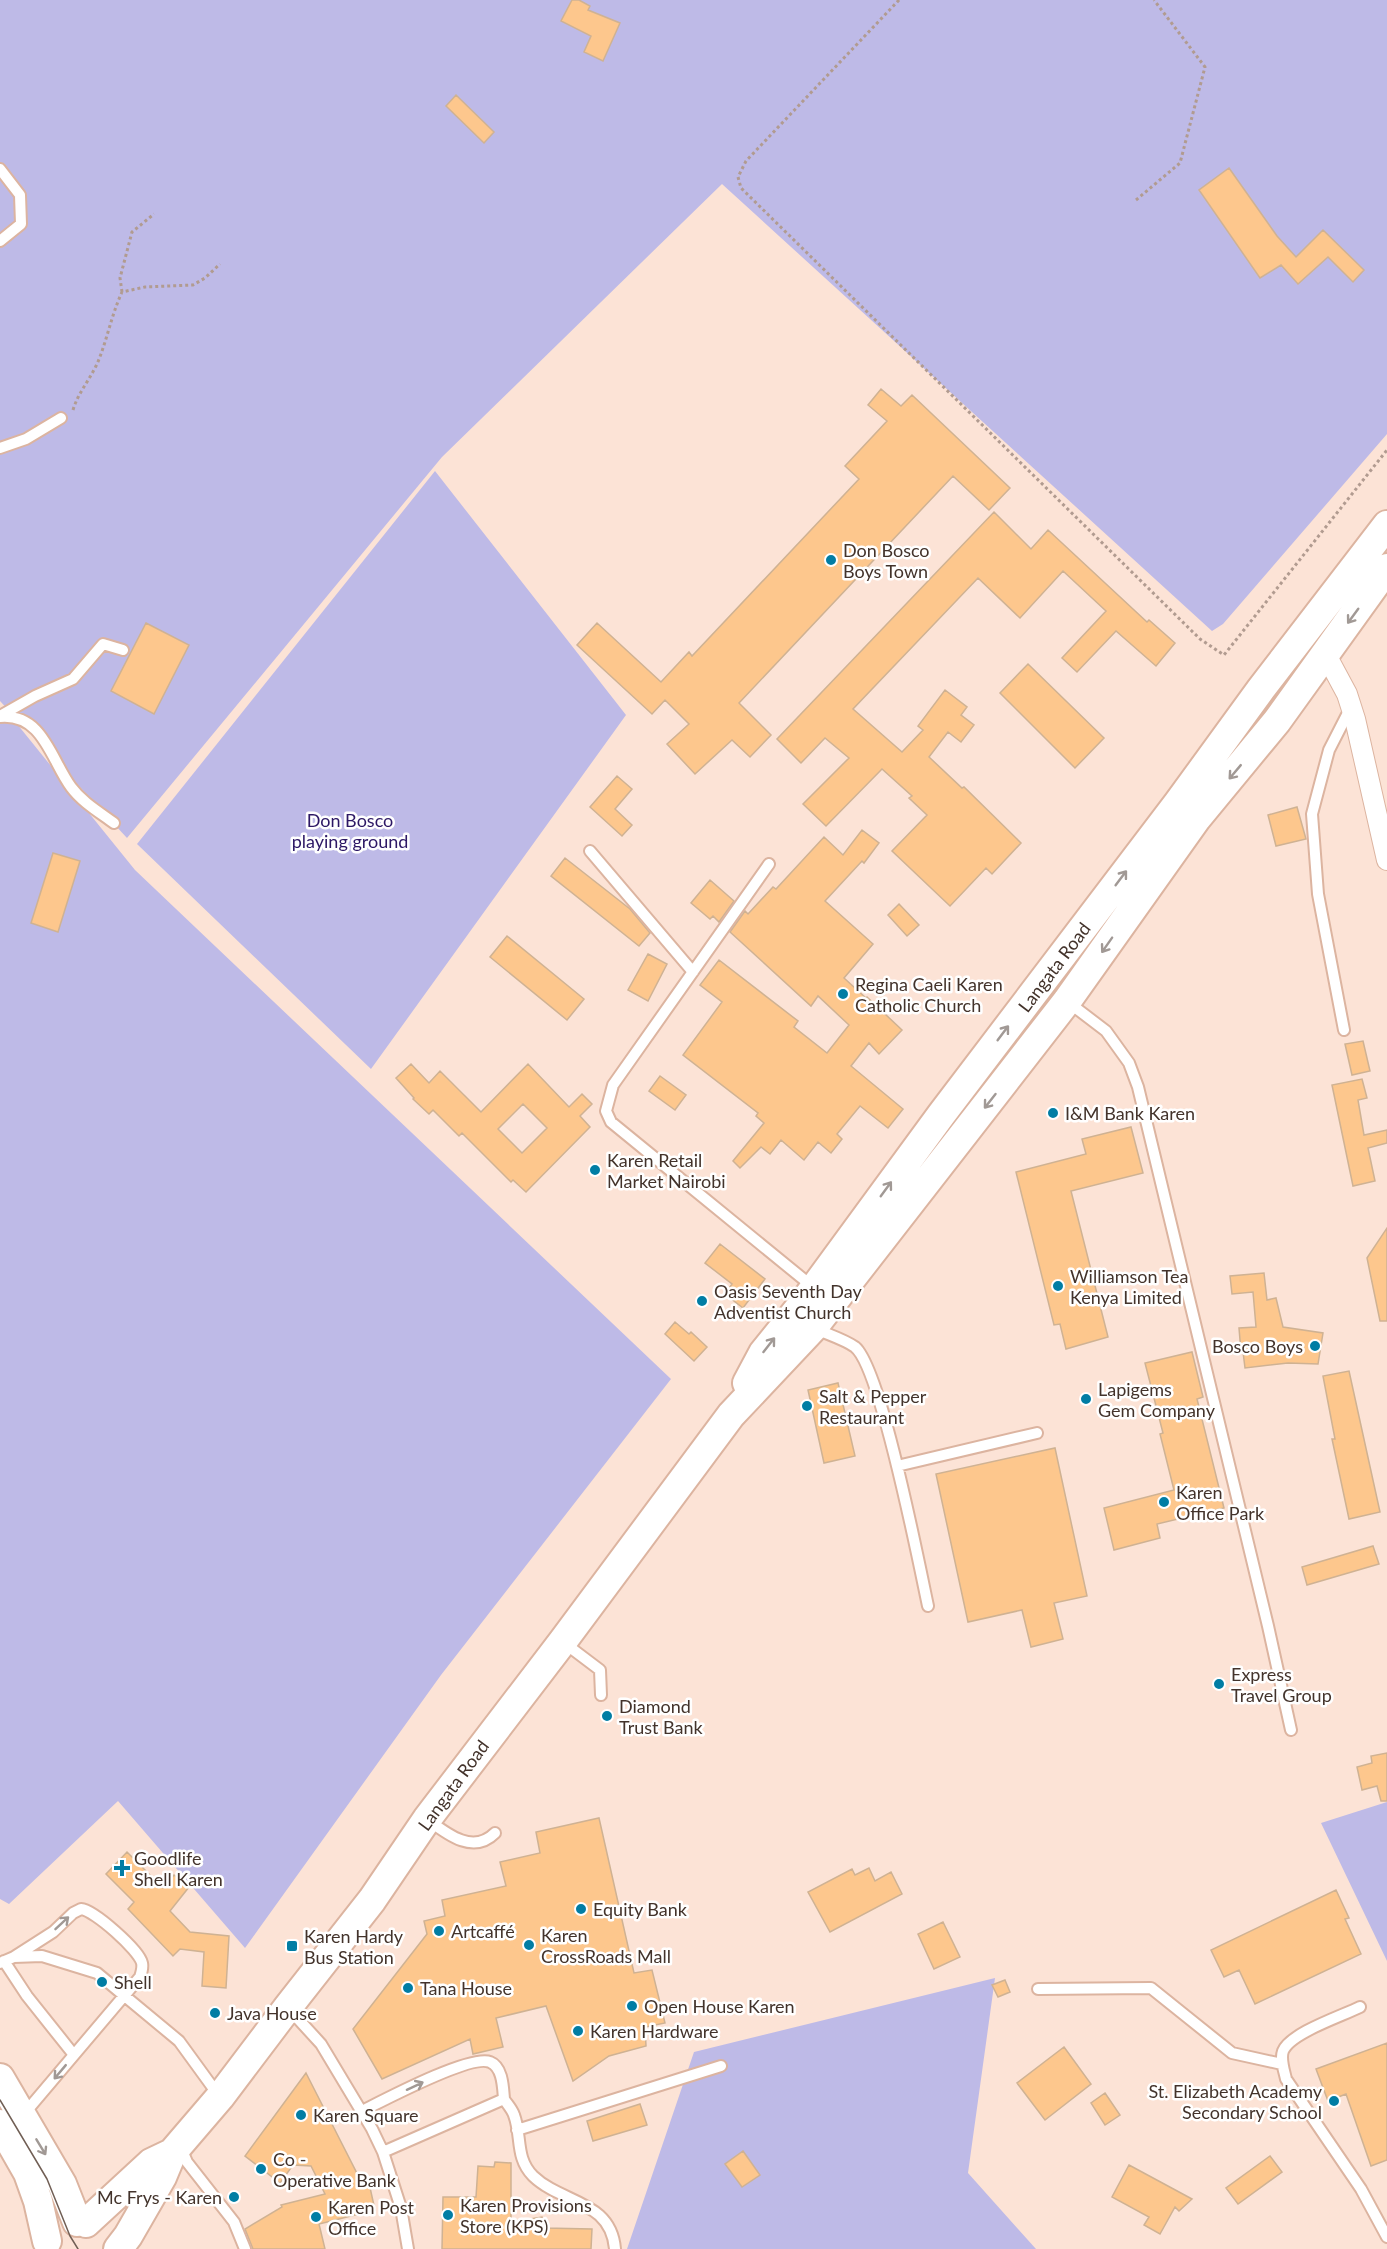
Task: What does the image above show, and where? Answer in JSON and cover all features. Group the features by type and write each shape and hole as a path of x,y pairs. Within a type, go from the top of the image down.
{"main road":[{"name":"Langata Road","path":"731,1415 763,1353 1387,525"},
{"name":"Langata Road","path":"176,2149 220,2097 372,1900 427,1819 731,1415 813,1328 1067,1001 1197,818 1277,722 1387,568"},
{"path":"0,2079 38,2201 45,2245"},
{"path":"11,2120 62,2184 81,2223"},
{"path":"81,2223 151,2163 176,2149"},
{"path":"45,2245 51,2235 61,2227 81,2223 98,2228 108,2235 117,2249 128,2236 176,2149"}],"street":[{"path":"1326,653 1347,694 1351,707 1387,860"}],"lane":[{"path":"0,169 20,195 21,224 0,241"},
{"path":"0,448 26,439 61,418"},
{"path":"0,717 34,696 73,679 103,644 123,650"},
{"path":"1344,1030 1318,894 1312,814 1329,750 1351,707"},
{"path":"0,717 9,716 21,719 34,727 51,750 72,788 114,824"},
{"path":"590,851 693,972"},
{"path":"769,864 613,1085 606,1111 610,1122 813,1288"},
{"path":"1067,1001 1106,1031 1129,1063 1138,1087 1269,1626 1291,1730"},
{"path":"813,1328 856,1348 865,1361 897,1466 928,1606"},
{"path":"897,1466 1037,1433"},
{"path":"563,1641 600,1670 601,1695"},
{"path":"427,1819 451,1836 477,1843 487,1841 495,1833"},
{"path":"6,1960 52,1932 73,1913 81,1909 87,1910 109,1926 137,1954 142,1963 140,1977 125,1996 74,2055 11,2120"},
{"path":"6,1960 42,1956 97,1973 179,2041 220,2097"},
{"path":"6,1960 27,1996 74,2055"},
{"path":"1038,1989 1151,1988 1232,2053 1282,2064"},
{"path":"288,2007 321,2044 362,2111 383,2152 401,2208 408,2249"},
{"path":"1360,2007 1295,2038 1283,2051 1282,2064 1286,2079 1361,2188 1387,2237"},
{"path":"362,2111 450,2069 481,2060 492,2062 502,2081 504,2099 513,2112 518,2130 520,2153 530,2173 540,2182 599,2213 610,2226 615,2249"},
{"path":"518,2130 721,2066"},
{"path":"383,2152 504,2099"},
{"path":"176,2149 234,2222 245,2249"}],"path":[{"path":"899,0 746,161 738,177 741,188 1200,639 1224,655 1387,450"},
{"path":"1136,200 1179,163 1205,67 1154,0"},
{"path":"61,418 72,413 78,394 90,379 101,353 112,314 122,292 120,278 132,232 154,214"},
{"path":"122,292 145,287 193,285 205,278 220,264"}],"green space":[{"path":"0,0 1387,0 1387,434 1223,624 1212,631 722,184 442,457 127,838 0,701"},
{"name":"Don Bosco playing ground","path":"435,471 626,715 371,1069 137,844"},
{"path":"9,714 135,870 671,1379 441,1675 245,1948 118,1801 9,1904 0,1899 0,716"},
{"path":"1387,1802 1387,1961 1321,1823"},
{"path":"995,1978 968,2173 1036,2249 627,2249 694,2052"}],"building":[{"path":"572,0 579,0 590,6 588,10 620,23 603,61 584,52 591,36 561,21"},
{"path":"456,95 494,132 484,143 446,106"},
{"path":"1229,168 1277,236 1296,257 1323,230 1364,270 1353,282 1328,257 1298,284 1281,265 1260,278 1199,190"},
{"path":"881,389 901,406 912,395 1010,488 989,510 953,476 739,703 771,735 750,757 732,740 695,774 667,744 689,724 665,700 652,714 577,645 597,623 661,682 689,652 692,656 859,479 845,466 887,421 868,405"},
{"path":"994,512 1031,549 1048,530 1147,622 1149,620 1175,643 1156,666 1116,631 1077,672 1062,658 1106,611 1063,571 1020,618 978,578 853,709 902,752 923,730 918,726 945,690 967,707 961,715 974,725 961,742 948,732 929,757 962,788 964,787 1021,843 992,874 986,868 950,906 892,851 927,815 909,798 912,796 882,769 826,826 803,804 849,758 825,738 801,763 777,739"},
{"path":"146,623 189,645 154,714 111,691"},
{"path":"1028,664 1104,738 1075,768 1000,693"},
{"path":"617,776 632,789 615,809 632,825 622,836 590,807"},
{"path":"1297,807 1306,839 1276,846 1268,815"},
{"path":"862,830 879,843 864,863 862,861 825,901 873,944 844,978 902,1030 879,1054 869,1043 851,1066 903,1109 888,1128 860,1106 837,1134 842,1139 831,1153 818,1142 804,1160 781,1140 770,1154 761,1147 740,1168 733,1161 764,1123 756,1116 758,1113 683,1055 722,1002 700,985 719,960 798,1021 794,1027 827,1053 849,1025 818,996 811,1006 730,932 745,911 748,914 773,887 776,889 824,837 843,855"},
{"path":"53,853 80,861 58,932 31,923"},
{"path":"565,858 630,909 650,933 639,946 551,876"},
{"path":"710,880 734,901 719,922 713,916 710,919 691,903"},
{"path":"899,904 919,925 907,936 888,915"},
{"path":"507,936 584,999 567,1020 490,957"},
{"path":"648,954 667,964 648,1001 628,990"},
{"path":"1363,1041 1370,1071 1352,1075 1345,1044"},
{"path":"411,1064 429,1083 440,1071 481,1112 528,1064 569,1107 582,1094 592,1104 580,1116 590,1127 526,1192 513,1180 511,1182 462,1133 459,1136 433,1110 429,1114 396,1078","holes":["523,1104 547,1128 522,1153 498,1129"]},
{"path":"660,1076 686,1095 675,1110 649,1091"},
{"path":"1362,1079 1367,1098 1358,1100 1364,1135 1387,1130 1387,1143 1368,1148 1375,1181 1353,1186 1332,1085"},
{"path":"1131,1127 1143,1173 1071,1191 1108,1337 1066,1349 1060,1324 1054,1325 1016,1172 1086,1154 1082,1139"},
{"path":"1387,1228 1387,1321 1380,1321 1367,1258"},
{"path":"720,1244 765,1279 743,1308 725,1294 732,1284 705,1263"},
{"path":"1264,1273 1267,1300 1276,1298 1283,1327 1323,1333 1318,1364 1288,1363 1245,1368 1239,1328 1256,1327 1253,1292 1232,1294 1230,1276"},
{"path":"675,1322 689,1334 691,1332 707,1347 694,1361 665,1334"},
{"path":"1192,1352 1203,1397 1197,1399 1224,1508 1157,1524 1160,1538 1114,1550 1104,1508 1174,1490 1160,1434 1163,1433 1145,1363"},
{"path":"1349,1371 1380,1512 1349,1519 1332,1439 1335,1439 1323,1376"},
{"path":"838,1383 855,1456 824,1463 808,1390"},
{"path":"1055,1448 1087,1596 1054,1603 1063,1639 1031,1647 1022,1610 968,1622 936,1474"},
{"path":"1373,1546 1379,1564 1307,1585 1302,1567"},
{"path":"1387,1753 1387,1801 1381,1801 1377,1786 1362,1790 1357,1767 1372,1763 1371,1756"},
{"name":"Karen CrossRoads Mall","path":"599,1818 634,1973 652,1970 665,2023 645,2027 646,2046 609,2056 573,2081 546,2006 496,2018 503,2047 473,2054 470,2039 382,2079 353,2029 427,1934 424,1921 445,1916 442,1900 506,1886 500,1862 540,1853 536,1832"},
{"path":"127,1852 163,1888 174,1875 189,1887 170,1911 190,1932 229,1936 226,1988 202,1986 204,1952 180,1949 173,1956 128,1909 134,1902 106,1874"},
{"path":"869,1868 875,1881 891,1872 902,1894 830,1932 808,1892 852,1869 855,1875"},
{"path":"1336,1890 1349,1918 1345,1919 1361,1954 1255,2004 1239,1970 1224,1977 1211,1950"},
{"path":"943,1922 960,1957 934,1969 918,1934"},
{"path":"1005,1980 1010,1992 998,1997 992,1985"},
{"path":"1387,2043 1387,2160 1371,2166 1346,2094 1328,2101 1316,2069"},
{"path":"1064,2047 1091,2084 1045,2120 1017,2083"},
{"path":"306,2073 363,2185 369,2183 375,2210 319,2224 325,2249 253,2249 245,2229 282,2207 281,2205 325,2194 311,2166 293,2165 280,2183 245,2156"},
{"path":"1105,2093 1120,2115 1105,2125 1091,2103"},
{"path":"640,2104 647,2125 593,2141 587,2121"},
{"path":"743,2151 760,2175 742,2187 725,2164"},
{"path":"1270,2156 1282,2172 1238,2204 1226,2188"},
{"path":"495,2162 511,2163 511,2222 542,2217 544,2228 592,2229 591,2249 442,2249 443,2197 476,2197 478,2166 494,2167"},
{"path":"1129,2165 1192,2199 1179,2211 1175,2207 1160,2234 1144,2225 1149,2217 1112,2197"}],"tram line":[{"path":"0,2100 47,2179 70,2236 78,2249"}],"place":[{"name":"Don Bosco Boys Town","path":"831,560"},
{"name":"Regina Caeli Karen Catholic Church","path":"843,994"},
{"name":"I&M Bank Karen","path":"1053,1113"},
{"name":"Karen Retail Market Nairobi","path":"595,1170"},
{"name":"Williamson Tea Kenya Limited","path":"1058,1286"},
{"name":"Oasis Seventh Day Adventist Church","path":"702,1301"},
{"name":"Bosco Boys","path":"1315,1346"},
{"name":"Lapigems Gem Company","path":"1086,1399"},
{"name":"Salt & Pepper Restaurant","path":"807,1406"},
{"name":"Karen Office Park","path":"1164,1502"},
{"name":"Express Travel Group","path":"1219,1684"},
{"name":"Diamond Trust Bank","path":"607,1716"},
{"name":"Goodlife Shell Karen","path":"122,1868"},
{"name":"Equity Bank","path":"581,1909"},
{"name":"Artcaffé","path":"439,1931"},
{"name":"Karen CrossRoads Mall","path":"529,1945"},
{"name":"Karen Hardy Bus Station","path":"292,1946"},
{"name":"Shell","path":"102,1982"},
{"name":"Tana House","path":"408,1988"},
{"name":"Open House Karen","path":"632,2006"},
{"name":"Java House","path":"215,2013"},
{"name":"Karen Hardware","path":"578,2031"},
{"name":"St. Elizabeth Academy Secondary School","path":"1334,2101"},
{"name":"Karen Square","path":"301,2115"},
{"name":"Co - Operative Bank","path":"261,2169"},
{"name":"Mc Frys - Karen","path":"234,2197"},
{"name":"Karen Provisions Store (KPS)","path":"448,2215"},
{"name":"Karen Post Office","path":"316,2217"}]}
